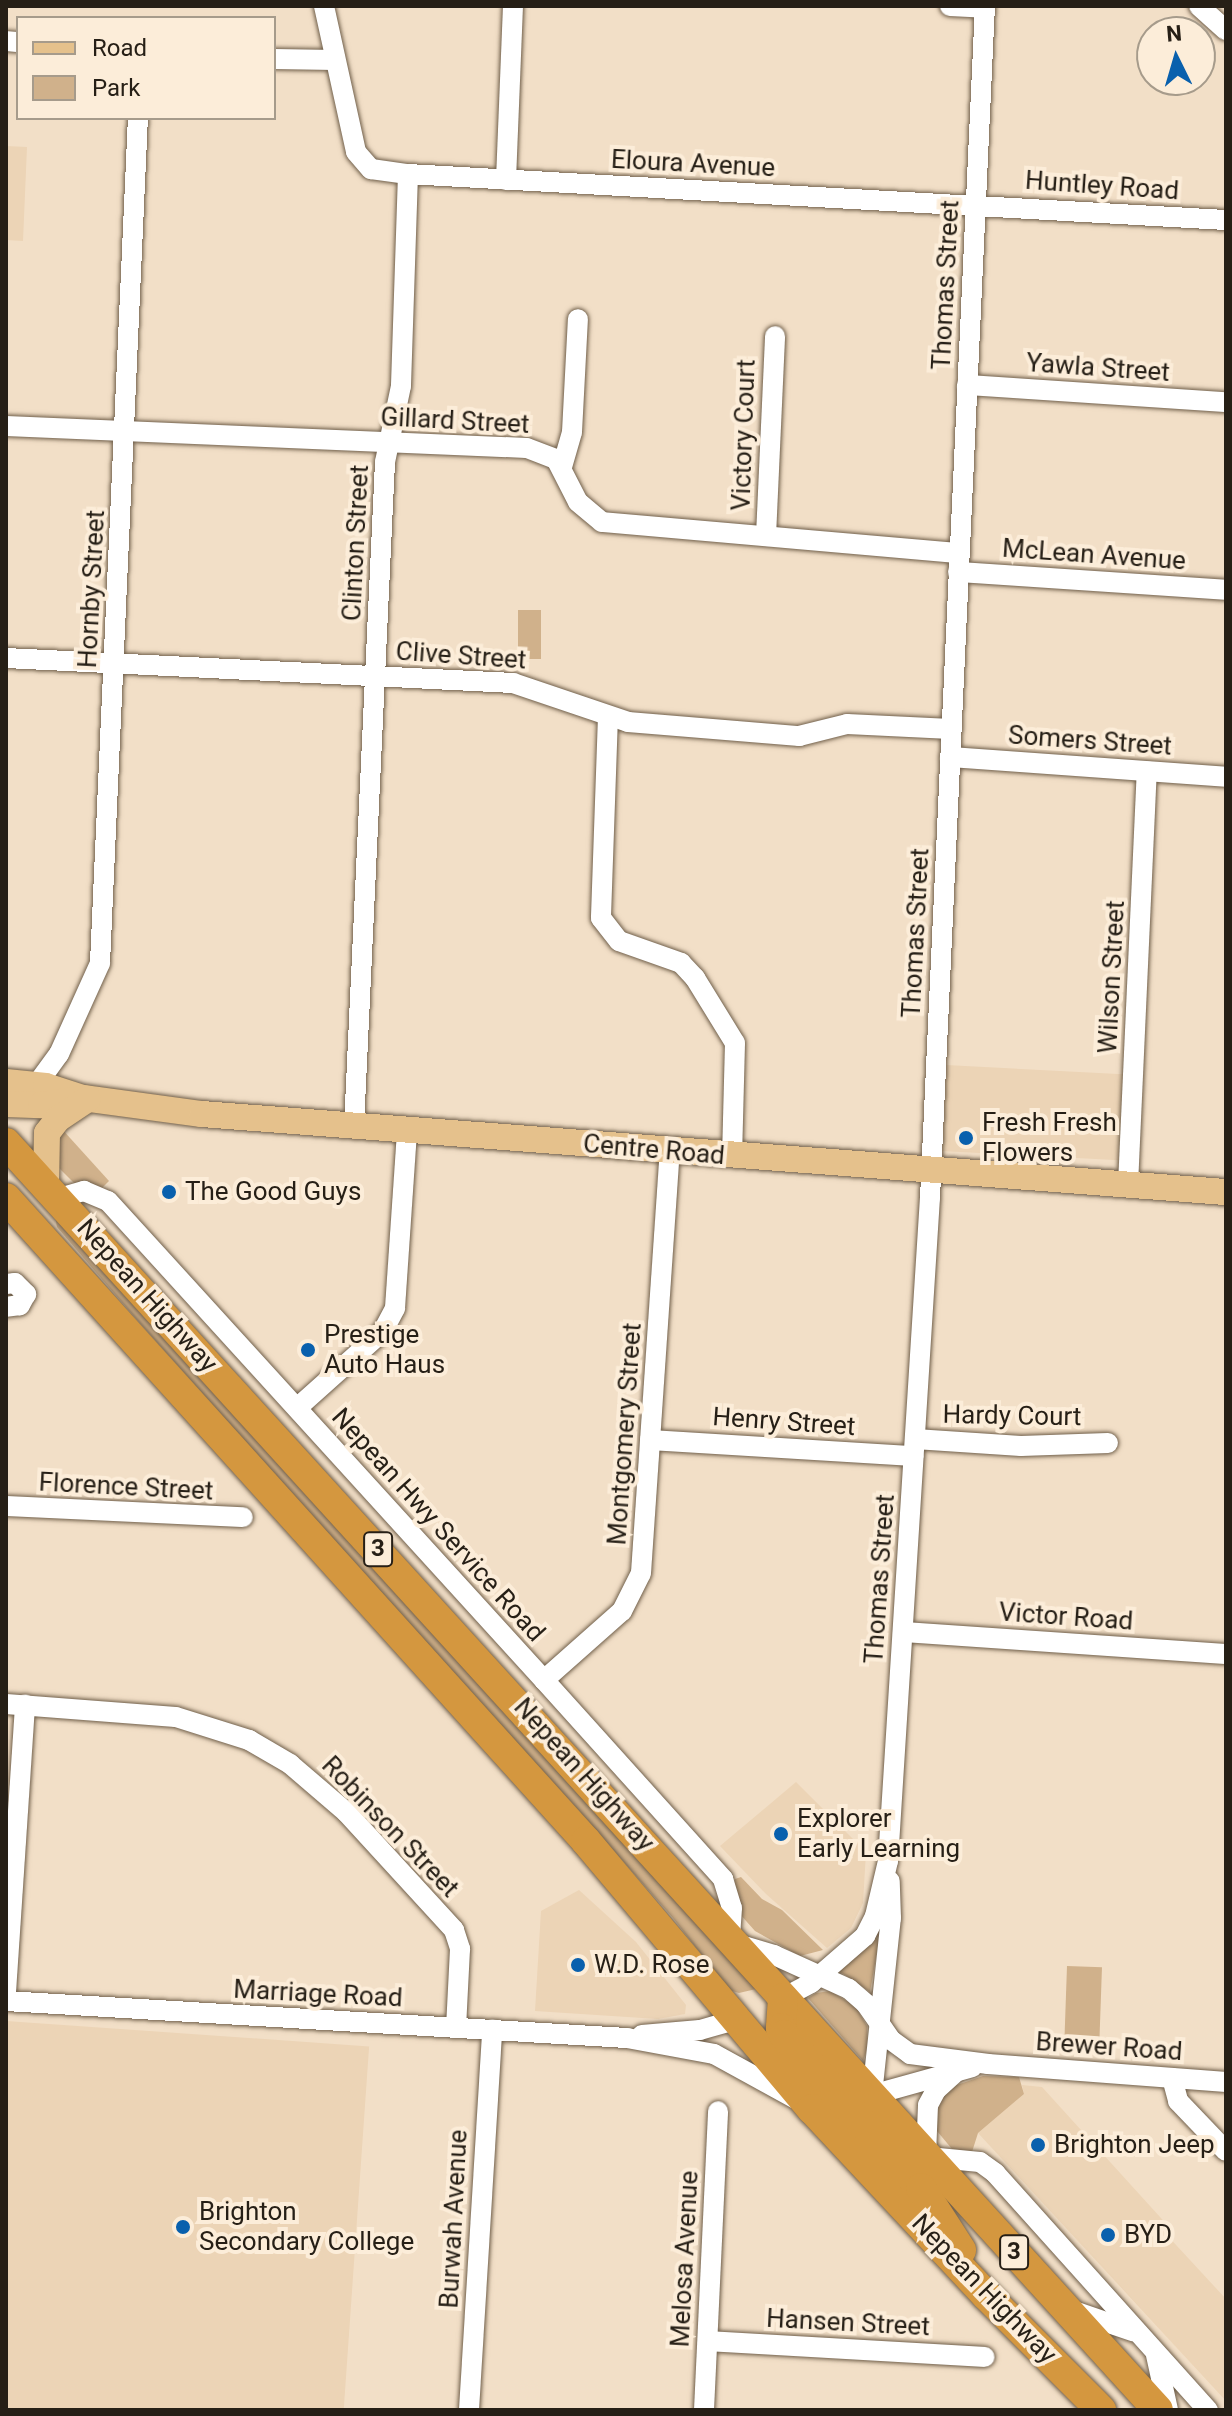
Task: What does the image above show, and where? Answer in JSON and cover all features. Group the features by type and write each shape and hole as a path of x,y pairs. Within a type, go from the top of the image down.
{"highway":[{"name":"Nepean Highway","path":"6,1143 872,2095 920,2162 1064,2308 1158,2410"},
{"path":"29,1224 52,1192"},
{"name":"Nepean Highway","path":"6,1198 586,1841 739,2026 823,2108 982,2290 1101,2410"},
{"path":"739,2026 783,1998"},
{"path":"783,1998 783,2034 823,2108 920,2162 938,2211 982,2290"},
{"path":"823,2108 872,2095"}],"main road":[{"name":"Centre Road","path":"6,1082 37,1084 88,1099 202,1114 1226,1192"},
{"name":"Centre Road","path":"6,1104 41,1105 88,1099"},
{"path":"52,1192 44,1152 49,1130 88,1099"}],"street":[{"path":"324,6 353,142 361,160 377,171 408,174"},
{"path":"506,180 513,6"},
{"path":"950,6 985,7"},
{"path":"1199,6 1226,30"},
{"name":"Thomas Street","path":"872,2095 891,1918 888,1861 932,1172 985,7"},
{"path":"276,59 335,60"},
{"name":"Hornby Street","path":"37,1084 59,1054 100,963 138,120"},
{"name":"Eloura Avenue","path":"408,174 975,205"},
{"name":"Clinton Street","path":"354,1126 385,462 401,386 408,174"},
{"name":"Huntley Road","path":"975,205 1226,220"},
{"path":"578,319 572,432 562,467 578,502 602,522 766,536 959,562"},
{"name":"Victory Court","path":"766,536 775,336"},
{"name":"Yawla Street","path":"967,385 1226,402"},
{"name":"Gillard Street","path":"6,426 527,448 547,454 562,467"},
{"name":"McLean Avenue","path":"959,562 1226,590"},
{"name":"Clive Street","path":"6,658 524,684 628,722 799,736 847,724 951,729"},
{"path":"608,716 601,918 619,941 681,963 695,978 735,1043 732,1156"},
{"name":"Somers Street","path":"950,757 1226,777"},
{"name":"Wilson Street","path":"1128,1185 1147,771"},
{"path":"59,1054 61,1071 68,1085 88,1099"},
{"path":"297,1408 383,1331 395,1308 407,1130"},
{"name":"Montgomery Street","path":"544,1680 622,1611 639,1582 670,1151"},
{"name":"Nepean Hwy Service Road","path":"52,1192 84,1191 108,1201 297,1408 723,1879 732,1908 732,1940"},
{"path":"6,1284 15,1283 26,1294 20,1305 6,1307"},
{"name":"Henry Street","path":"650,1440 914,1448"},
{"name":"Hardy Court","path":"914,1448 1108,1443"},
{"name":"Florence Street","path":"6,1506 243,1517"},
{"name":"Victor Road","path":"903,1632 1226,1654"},
{"path":"6,1992 16,1704"},
{"name":"Robinson Street","path":"16,1704 147,1713 201,1723 249,1740 312,1780 346,1812 457,1935 460,1949 456,2028"},
{"name":"Thomas Street","path":"783,1998 821,1975 868,1931 888,1861"},
{"name":"Brewer Road","path":"732,1940 821,1975 856,1994 894,2043 910,2054 988,2064 1226,2082"},
{"name":"Marriage Road","path":"6,2001 627,2038 720,2056 823,2108"},
{"path":"692,2049 718,2048 739,2026"},
{"name":"Marriage Road","path":"627,2038 739,2026"},
{"name":"Burwah Avenue","path":"469,2410 492,2030"},
{"name":"Brewer Road","path":"872,2095 988,2064"},
{"path":"959,2070 938,2088 927,2108 920,2162 980,2162 995,2173 1208,2410"},
{"path":"1180,2078 1188,2109 1226,2151"},
{"name":"Melosa Avenue","path":"704,2410 718,2111"},
{"path":"1064,2308 1116,2323 1147,2342 1161,2369 1168,2410"},
{"name":"Hansen Street","path":"708,2341 985,2357"}],"shaded area":[{"path":"6,146 27,147 23,241 6,240"},
{"path":"946,1065 1128,1075 1123,1160 941,1151"},
{"path":"796,1782 866,1852 863,1903 851,1928 827,1948 766,1894 720,1846"},
{"path":"579,1890 636,1942 686,2005 685,2014 658,2019 535,2011 541,1911"},
{"name":"Brighton Secondary College","path":"6,2021 369,2046 344,2410 6,2410"},
{"path":"1022,2085 1042,2087 1170,2228 1165,2233 1226,2299 1226,2401 978,2133 1024,2094"}],"green space":[{"path":"518,610 541,610 541,659 518,659"},
{"path":"61,1128 109,1181 102,1188 75,1184 54,1163"},
{"path":"55,1216 756,1989 739,1993 729,1990 673,1918 579,1811 428,1647 139,1322 57,1227"},
{"path":"741,1877 762,1899 782,1910 823,1950 800,1956 755,1931 739,1913 734,1887 735,1879"},
{"path":"874,1937 879,1940 870,1992 839,1971"},
{"path":"1067,1966 1102,1967 1099,2042 1064,2041"},
{"path":"830,1991 855,2006 867,2026 868,2047 863,2061 808,1998"},
{"path":"983,2076 1019,2077 1024,2094 978,2133 972,2152 952,2149 932,2125 940,2098 954,2086"}],"place":[{"name":"Fresh Fresh Flowers","path":"966,1138"},
{"name":"The Good Guys","path":"169,1192"},
{"name":"Prestige Auto Haus","path":"308,1350"},
{"name":"Explorer Early Learning","path":"781,1834"},
{"name":"W.D. Rose","path":"578,1965"},
{"name":"Brighton Jeep","path":"1038,2145"},
{"name":"Brighton Secondary College","path":"183,2227"},
{"name":"BYD","path":"1108,2235"}]}
